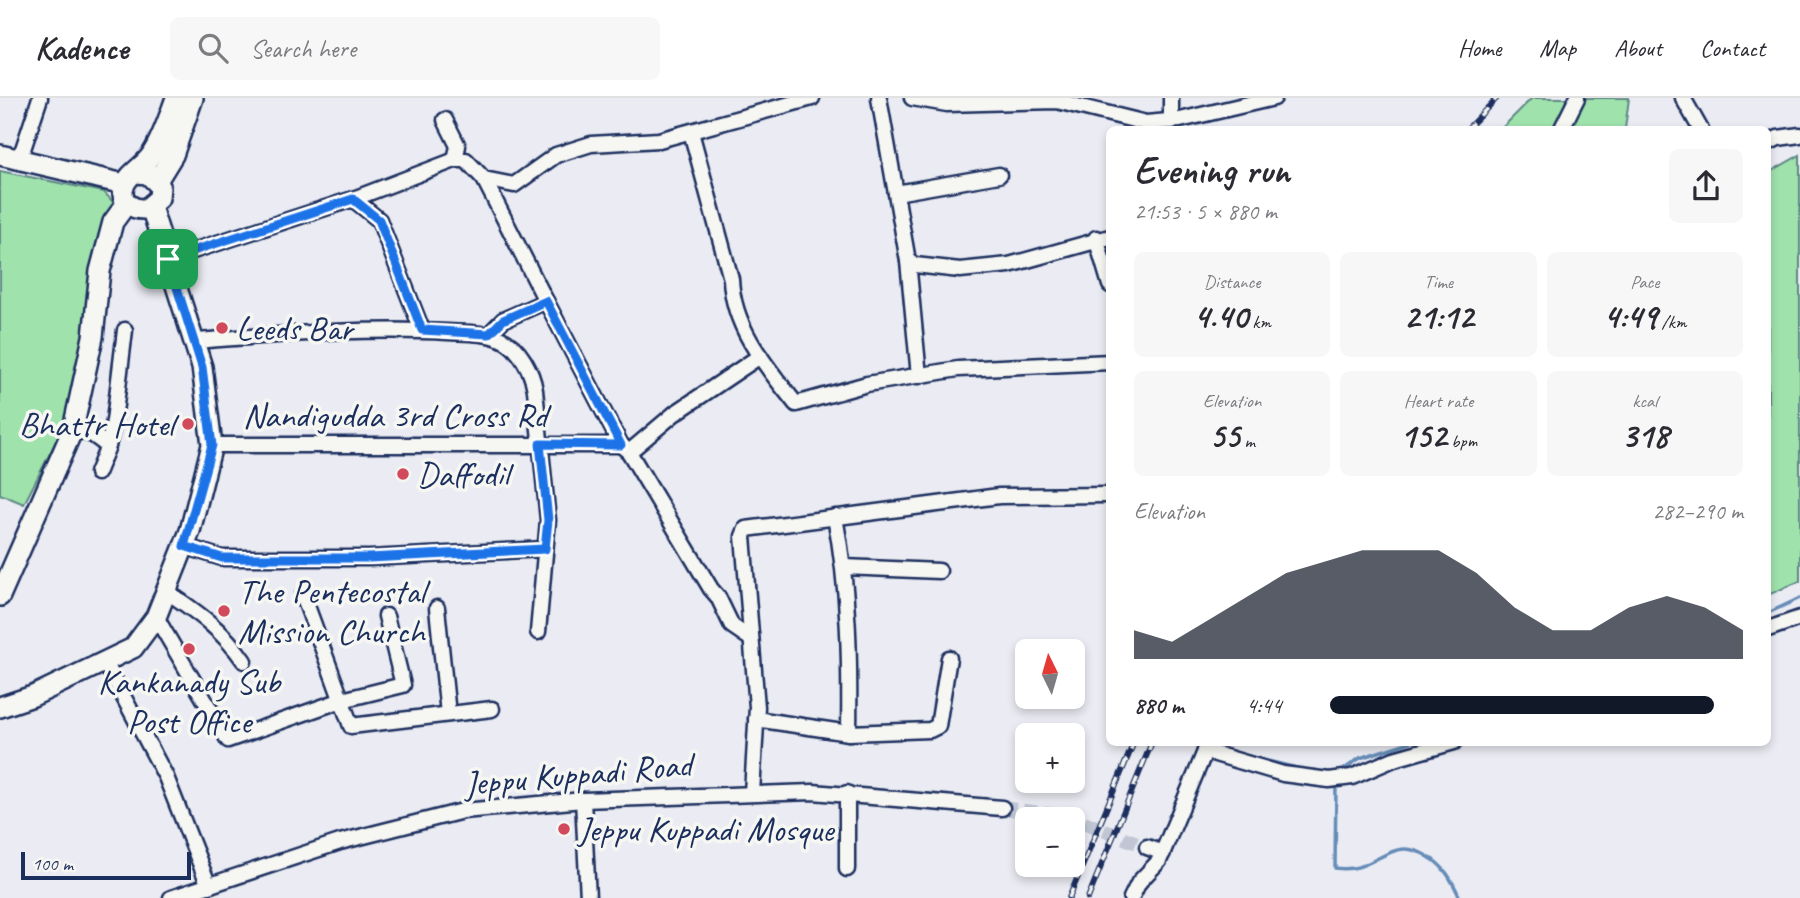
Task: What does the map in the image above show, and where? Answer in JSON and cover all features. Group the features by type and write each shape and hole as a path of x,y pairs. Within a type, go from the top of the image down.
{"main road":[{"path":"0,596 73,429 93,337 100,271 113,222 129,187 153,153 176,98"},
{"path":"157,181 173,155 193,98"},
{"path":"0,707 33,696 133,648 156,617 184,546 212,445 202,367 151,207 160,192 157,181 148,174 129,187 8,157"},
{"path":"129,187 135,209 151,207"}],"street":[{"path":"8,157 23,149 40,98"},
{"path":"484,179 514,185 556,155 591,144 631,143 691,132 812,98"},
{"path":"879,98 908,261 919,376"},
{"path":"912,98 947,104 1057,99 1146,124 1274,98"},
{"path":"1171,98 1171,121"},
{"path":"1563,126 1577,98"},
{"path":"1683,98 1699,126"},
{"path":"445,120 458,146 455,160"},
{"path":"691,132 731,279 732,298 748,339 796,404 867,384 958,369 1106,362"},
{"path":"1771,142 1778,138 1800,135"},
{"path":"168,259 353,199 455,160 466,160 484,179 625,448 718,597 732,626 751,639"},
{"path":"896,193 999,175"},
{"path":"353,199 379,220 422,330"},
{"path":"908,261 915,265 960,270 1009,265 1103,237 1106,258"},
{"path":"489,334 503,320 546,301"},
{"path":"97,473 114,421 125,330"},
{"path":"194,341 313,332 422,330 489,334 504,340 532,372 548,520 538,632"},
{"path":"625,448 760,356"},
{"path":"73,429 93,435 107,446"},
{"name":"Nandigudda 3rd Cross Rd","path":"212,445 540,444 625,448"},
{"path":"752,793 756,719 743,536 746,529 999,496 1106,495"},
{"path":"835,517 844,567 850,637 849,733"},
{"path":"184,546 222,558 369,558 545,549"},
{"path":"844,567 939,571"},
{"path":"166,591 207,618 230,640 244,661"},
{"path":"303,595 351,726 492,709"},
{"path":"437,608 448,714"},
{"path":"156,617 228,740 342,699 403,685 386,616"},
{"path":"1771,628 1800,618"},
{"path":"756,719 849,733 930,730 939,726 949,659"},
{"path":"105,662 166,777 209,886"},
{"path":"1131,898 1163,853 1207,747 1283,774 1336,779 1440,746"},
{"name":"Jeppu Kuppadi Road","path":"170,898 340,842 463,811 583,800 752,793 847,793 1002,808"},
{"path":"847,793 847,869"},
{"path":"583,800 588,898"},
{"path":"1147,847 1163,853"}],"green space":[{"path":"1532,98 1629,98 1625,126 1504,126"},
{"path":"1800,155 1800,581 1771,594 1771,171"},
{"path":"0,171 104,192 114,203 69,416 24,504 0,494"}],"waterway":[{"path":"1771,612 1800,598"},
{"path":"1339,773 1360,758 1398,746"},
{"path":"1247,756 1301,769"},
{"path":"1336,783 1335,868 1349,869 1402,849 1414,850 1443,868 1460,898"}],"tunnel":[{"path":"1002,808 1071,817 1147,847"}],"railway":[{"path":"1470,126 1497,98"},
{"path":"1069,898 1132,746"},
{"path":"1088,898 1150,746"}],"place":[{"name":"Leeds Bar","path":"222,328"},
{"name":"Bhattr Hotel","path":"188,424"},
{"name":"Daffodil","path":"403,474"},
{"name":"The Pentecostal Mission Church","path":"224,611"},
{"name":"Kankanady Sub Post Office","path":"189,649"},
{"name":"Jeppu Kuppadi Mosque","path":"564,829"}],"route":[{"path":"353,199 379,220 422,330 489,334 503,320 546,301 621,445 540,444 548,520 545,549 484,550 369,558 222,558 184,546 212,445 202,367 168,259 353,199"}]}
